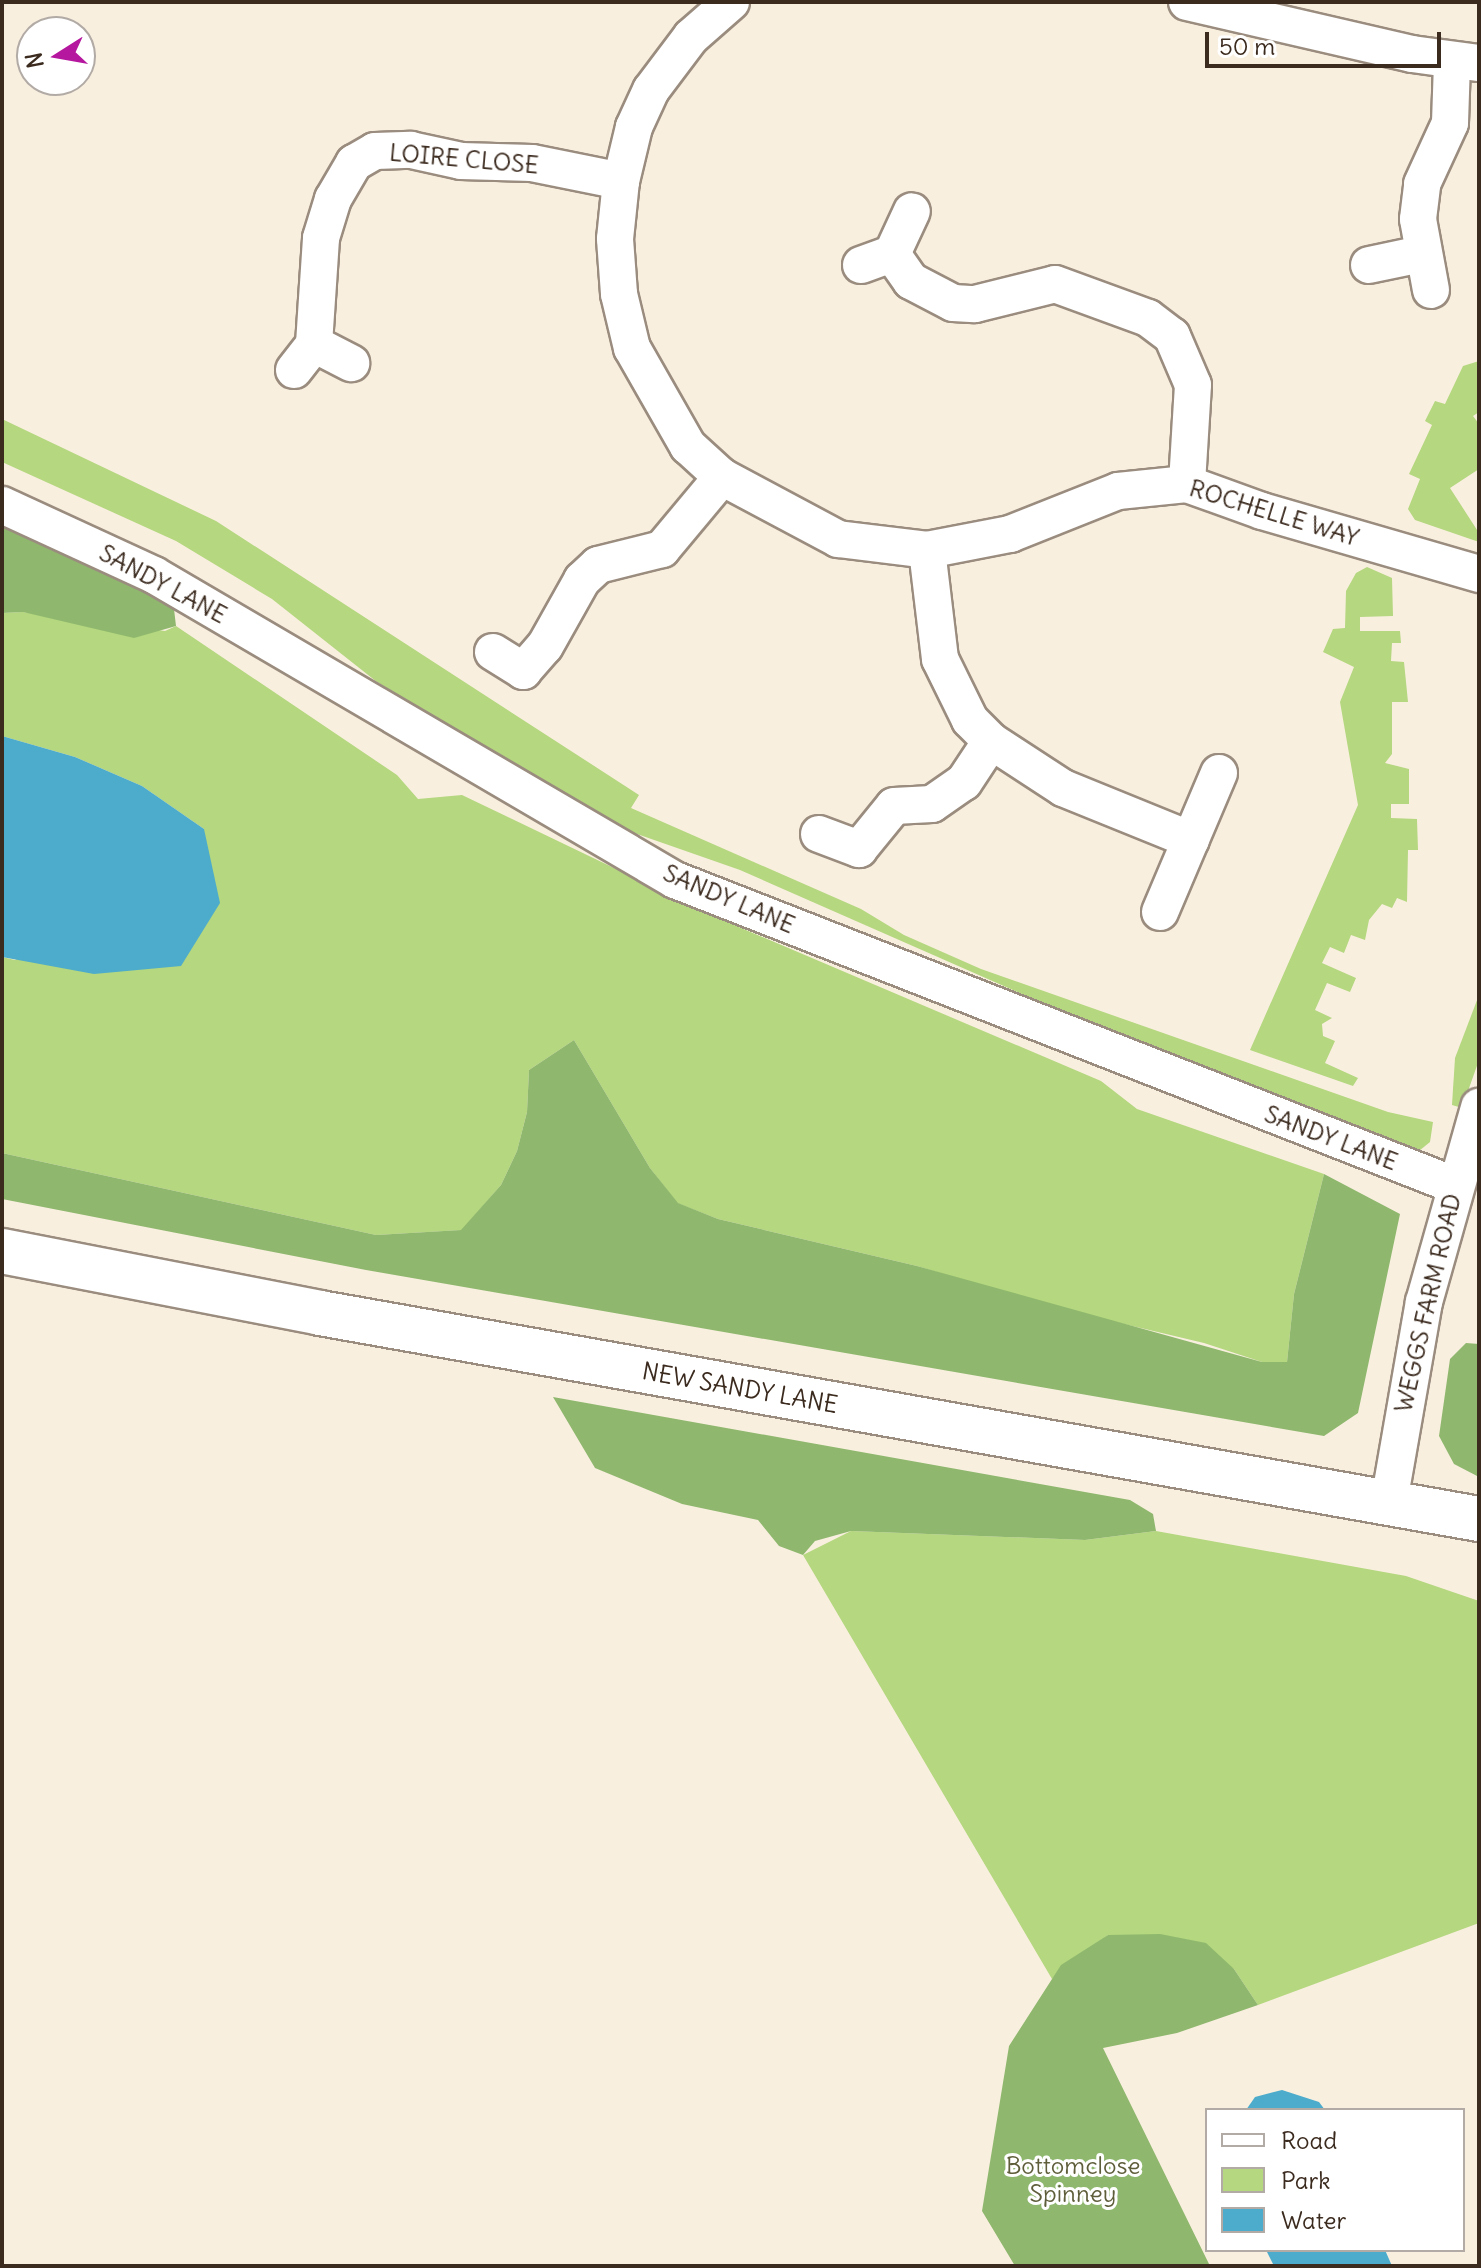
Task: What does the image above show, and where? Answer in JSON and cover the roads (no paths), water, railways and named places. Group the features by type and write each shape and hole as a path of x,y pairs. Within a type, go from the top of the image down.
{"street":[{"path":"1187,2 1465,63 1450,123 1422,184 1421,254 1431,290"},
{"name":"ROCHELLE WAY","path":"715,7 651,90 634,127 621,181 615,239 619,294 632,348 688,446 722,477 838,539 927,550 1010,534 1118,491 1187,484 1262,511 1479,574"},
{"name":"LOIRE CLOSE","path":"351,363 304,357 321,238 333,199 354,163 375,151 411,150 461,161 532,163 621,181"},
{"path":"912,211 877,260 953,303 975,304 1055,284 1148,318 1172,336 1193,385 1187,484"},
{"path":"1369,265 1421,254"},
{"path":"493,652 523,671 545,646 568,598 590,573 619,558 644,558 662,549 722,477"},
{"name":"SANDY LANE","path":"2,505 154,575 675,880 1454,1185"},
{"path":"927,550 940,659 970,720 991,741 1063,788 1191,840"},
{"path":"819,834 859,849 894,806 932,804 964,782 991,741"},
{"path":"1160,912 1219,773"},
{"name":"WEGGS FARM ROAD","path":"1389,1502 1424,1302 1454,1185 1479,1107"},
{"name":"NEW SANDY LANE","path":"2,1251 351,1319 1479,1519"}],"water":[{"path":"2,736 75,757 142,786 204,829 220,903 181,966 94,974 2,957"},
{"path":"1282,2090 1319,2102 1324,2108 1247,2108 1255,2097"},
{"path":"1267,2252 1386,2252 1392,2266 1274,2266"}],"park label":[{"name":"Bottomclose Spinney","path":"1073,2180"}]}
